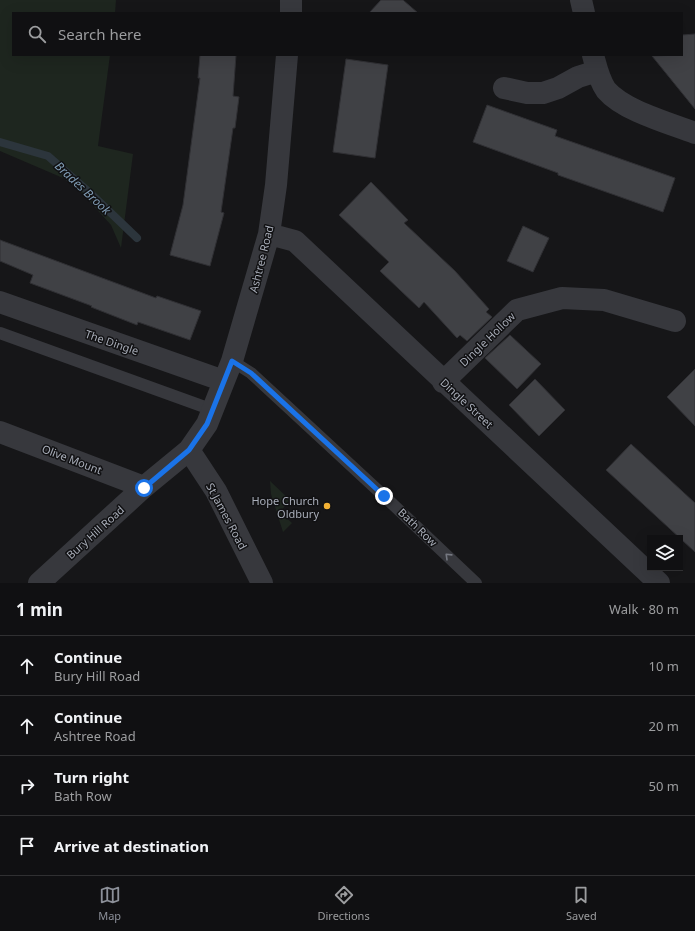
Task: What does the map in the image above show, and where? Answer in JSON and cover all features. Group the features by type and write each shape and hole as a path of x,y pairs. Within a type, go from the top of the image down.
{"street":[{"path":"291,0 291,12"},
{"path":"581,0 584,12"},
{"name":"Ashtree Road","path":"189,450 207,424 232,361 268,234 276,185 287,56"},
{"path":"504,88 527,93 543,93 558,88 578,77 595,63 605,89 616,100 644,114 695,133"},
{"name":"Dingle Street","path":"268,234 294,241 659,583"},
{"name":"Dingle Hollow","path":"443,382 516,310 562,298 604,300 675,322"},
{"name":"The Dingle","path":"0,302 224,381"},
{"name":"Olive Mount","path":"0,432 144,488"},
{"name":"Bury Hill Road","path":"39,583 144,488 189,450"},
{"name":"St James Road","path":"189,450 216,491 262,583"}],"lane":[{"path":"0,333 213,410"},
{"name":"Bath Row","path":"232,361 251,373 476,583"}],"shaded area":[{"path":"0,0 116,0 115,12 12,12 12,56 110,56 98,146 133,154 121,248 111,225 79,190 63,178 0,151"},
{"path":"270,481 290,500 280,512 292,523 283,532 271,494"}],"building":[{"path":"381,0 403,0 417,12 370,12"},
{"path":"695,34 695,109 652,56 683,56 683,35"},
{"path":"200,56 236,56 233,96 239,97 221,212 224,213 210,266 170,255 183,205 200,78 198,78"},
{"path":"346,59 388,65 375,158 333,152"},
{"path":"487,105 557,130 555,136 675,178 663,212 558,175 558,173 473,142"},
{"path":"371,182 408,220 404,223 455,271 489,309 486,312 492,317 467,341 460,335 457,338 424,302 419,308 380,271 389,262 339,215"},
{"path":"523,226 549,238 533,272 507,261"},
{"path":"0,240 156,298 157,296 201,311 190,340 138,322 137,325 91,307 92,306 30,283 33,275 0,261"},
{"path":"510,335 541,364 517,389 485,358"},
{"path":"695,369 695,426 667,397"},
{"path":"535,379 565,410 539,436 509,405"},
{"path":"631,444 695,503 695,552 683,541 683,535 677,535 606,470"}],"waterway":[{"name":"Brades Brook","path":"0,142 48,156 90,193 137,238"}],"place":[{"name":"Hope Church Oldbury","path":"327,506"}],"route":[{"path":"144,488 189,450 207,424 232,361 251,373 384,496"}]}
